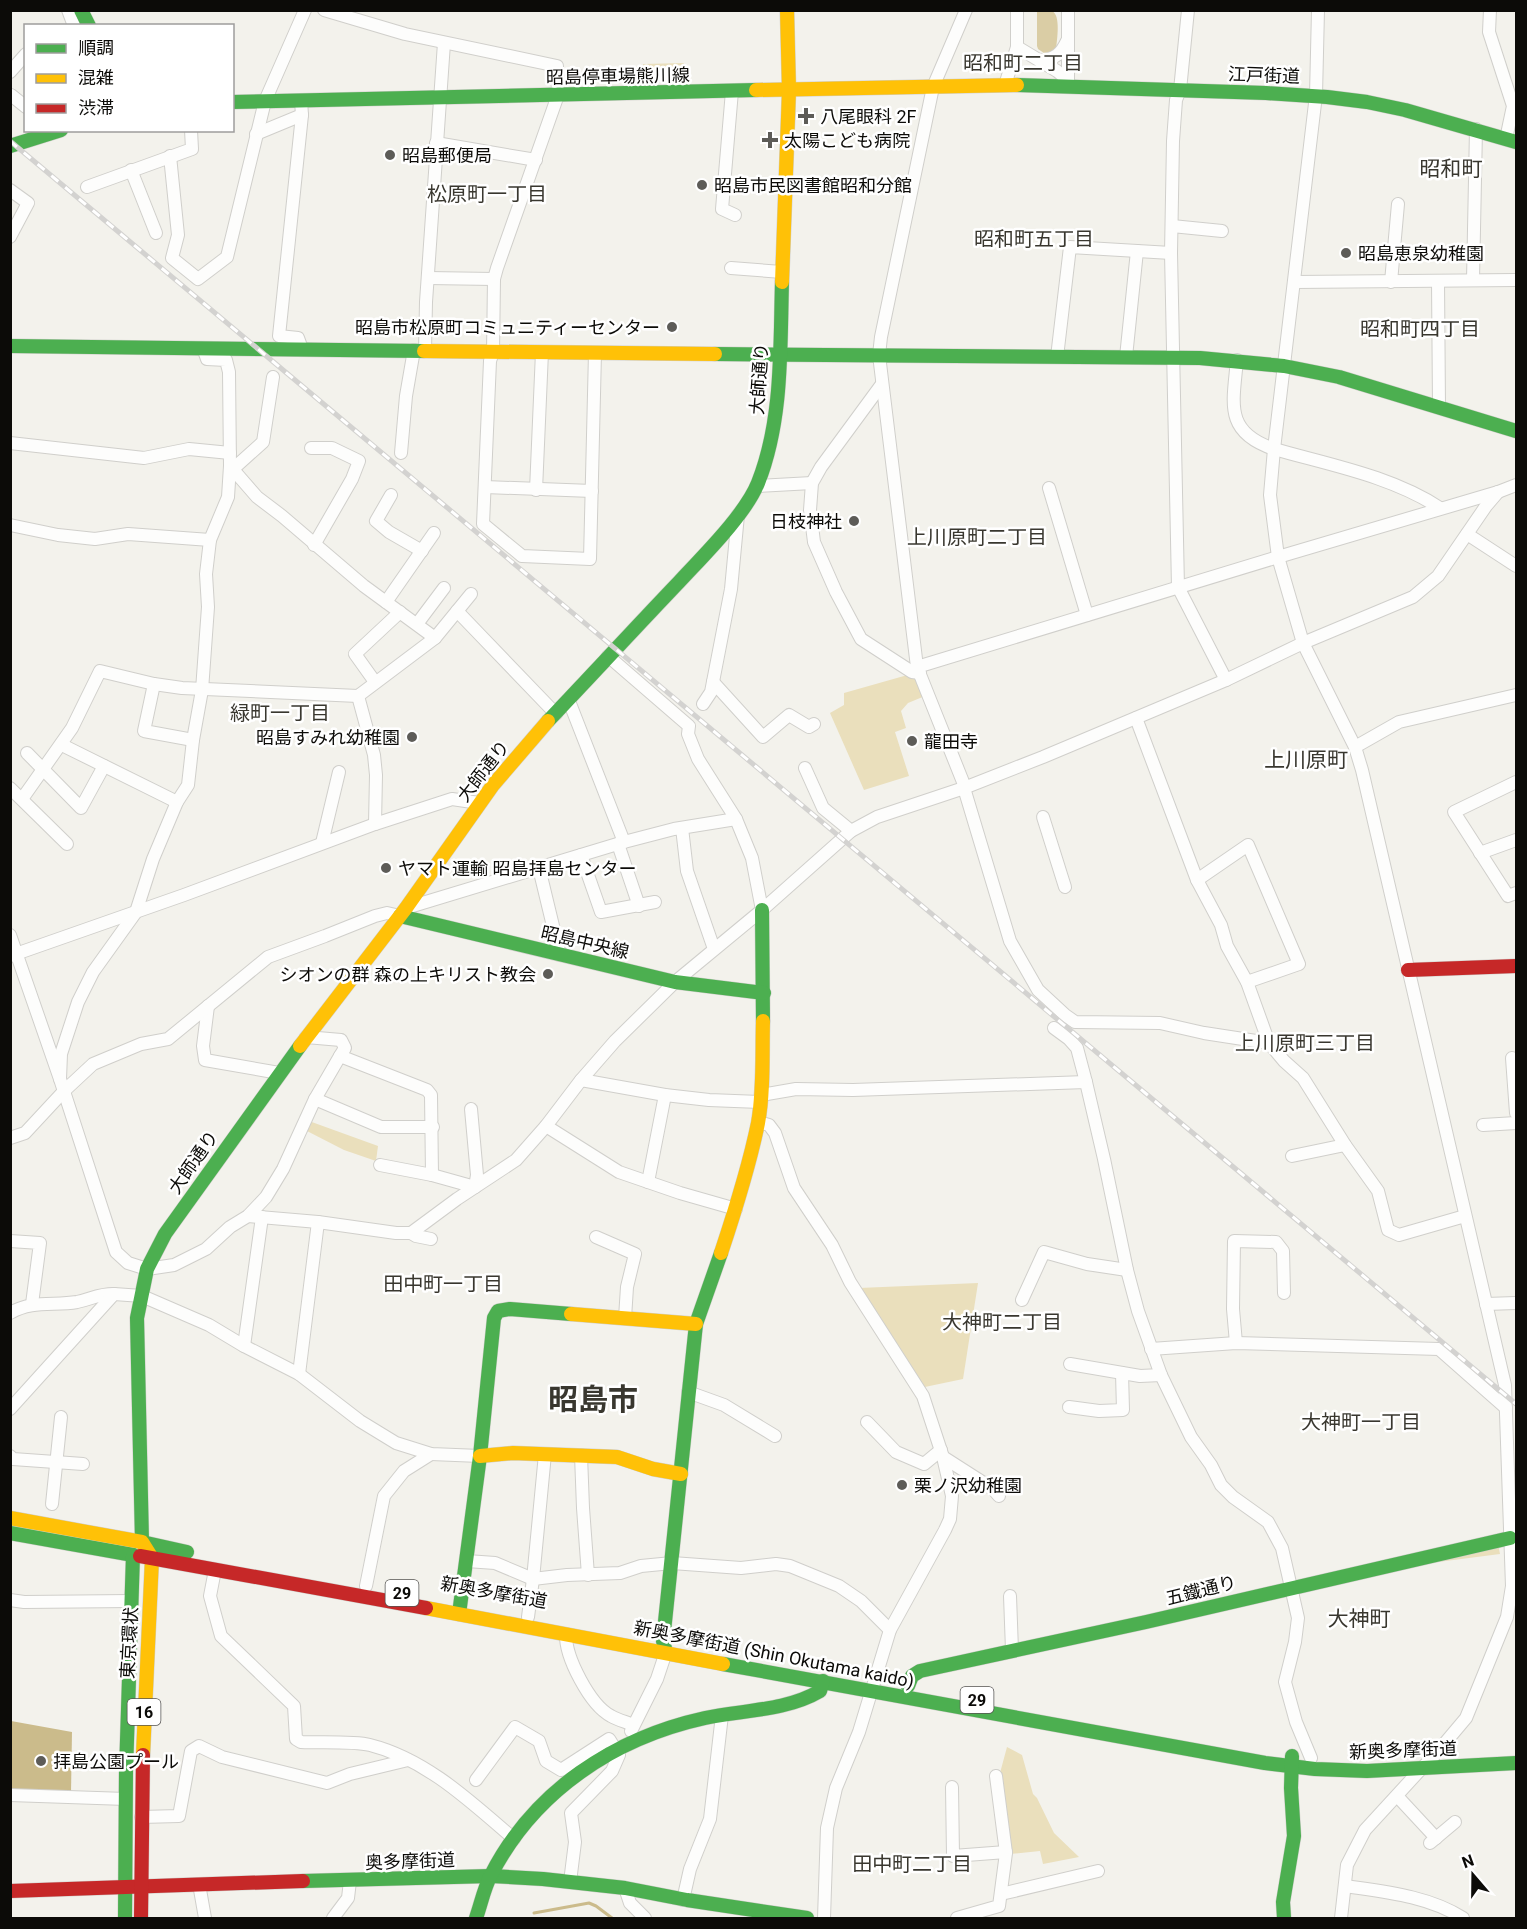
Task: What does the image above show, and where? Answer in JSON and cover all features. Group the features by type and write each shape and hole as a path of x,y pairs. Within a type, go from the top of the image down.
{"main road":[{"path":"81,10 87,24"},
{"name":"大師通り","path":"142,1542 137,1318 147,1269 165,1234 279,1073 403,912 479,803 522,750 710,549 738,515 757,486 767,458 775,421 780,355 789,90 787,10"},
{"name":"昭島停車場熊川線","path":"234,102 1005,85"},
{"name":"江戸街道","path":"1005,85 1316,96 1395,108 1511,140"},
{"path":"10,146 55,132"},
{"path":"10,346 1237,360 1284,366 1339,377 1516,431"},
{"path":"665,1646 696,1324 736,1209 758,1122 764,993 762,910"},
{"name":"昭島中央線","path":"403,912 560,955 675,982 764,993"},
{"path":"1408,970 1516,966"},
{"path":"460,1609 480,1456 494,1318 498,1311 510,1309 696,1324"},
{"path":"480,1456 513,1453 617,1456 653,1469 681,1474"},
{"path":"10,1518 142,1542 152,1558"},
{"path":"10,1533 133,1555 142,1542"},
{"name":"五鐵通り","path":"908,1686 912,1676 920,1671 1146,1622 1513,1537"},
{"name":"新奥多摩街道","path":"142,1542 366,1586 460,1609 528,1617 665,1646"},
{"name":"29","path":"133,1555 216,1570"},
{"name":"東京環状","path":"125,1918 133,1555"},
{"name":"東京環状","path":"141,1918 141,1817 152,1558"},
{"name":"新奥多摩街道 (Shin Okutama kaido)","path":"216,1570 460,1609 566,1634 665,1646 873,1685 1225,1757 1291,1761"},
{"name":"新奥多摩街道 (Shin Okutama kaido)","path":"665,1646 823,1681 908,1686 1189,1739 1291,1761"},
{"path":"476,1918 491,1876 513,1839 532,1815 565,1782 596,1760 631,1741 667,1728 812,1696 820,1691 823,1681"},
{"name":"新奥多摩街道","path":"1291,1761 1311,1758 1371,1760 1516,1753"},
{"path":"1284,1918 1283,1902 1294,1836 1291,1761"},
{"name":"新奥多摩街道","path":"1291,1761 1346,1771 1516,1763"},
{"name":"奥多摩街道","path":"10,1891 491,1876 625,1888 683,1900 807,1918"}],"street":[{"path":"170,156 178,235 172,258 198,279 227,257 265,101 305,10"},
{"path":"324,10 444,43 557,66 558,95 494,279 493,352 490,360 483,524 522,556 590,559 595,352"},
{"path":"966,10 933,87 879,355 919,670 963,782 1010,941 1038,990 1075,1022 1160,1023 1204,1033 1269,1043"},
{"path":"1005,85 1017,47 1017,10"},
{"path":"1068,10 1068,87"},
{"path":"1188,10 1180,90 1176,100 1170,253 1178,587 1226,680"},
{"path":"1318,10 1316,96 1270,495 1278,557 1304,643 1355,747 1486,1304 1505,1386 1513,1537 1512,1586 1507,1617 1466,1718 1365,1830 1347,1865 1341,1918"},
{"path":"1490,10 1489,32 1513,106 1511,140"},
{"path":"1040,61 1056,57 1068,37"},
{"path":"400,453 406,396 420,351 428,278 444,43"},
{"path":"1017,47 1063,76 1068,87"},
{"path":"10,72 24,56"},
{"path":"732,91 722,209 735,215"},
{"path":"11,94 24,105"},
{"path":"301,100 302,115 279,336 298,338 302,350"},
{"path":"256,134 302,115"},
{"path":"1473,280 1476,129"},
{"path":"87,187 192,149 191,132"},
{"path":"436,143 536,160"},
{"path":"132,170 156,233"},
{"path":"10,190 28,203"},
{"path":"10,205 28,203"},
{"path":"10,237 28,203"},
{"path":"1391,282 1398,204"},
{"path":"1172,226 1222,231"},
{"path":"1057,357 1070,247 1170,253"},
{"path":"1126,357 1137,251"},
{"path":"731,267 782,272"},
{"path":"428,278 494,279"},
{"path":"1295,282 1516,280"},
{"path":"1438,281 1439,407"},
{"path":"62,1085 61,1054 78,1002 93,972 136,912 153,859 177,802 188,785 202,690 210,540 228,497 232,468 229,372 226,360 207,359 203,348"},
{"path":"536,490 542,352"},
{"path":"1237,360 1235,418 1238,426 1246,434 1264,446 1378,479 1411,491 1440,508"},
{"path":"232,468 263,442 273,376"},
{"path":"882,384 821,467 812,483 810,510 814,542 836,592 861,639 912,672 1087,615 1516,485"},
{"path":"10,443 144,458 189,449 230,453"},
{"path":"311,447 332,448 359,461 352,479 314,545"},
{"path":"232,468 257,497 314,545 435,638"},
{"path":"757,486 812,483"},
{"path":"485,487 592,491"},
{"path":"1049,489 1087,615"},
{"path":"411,1233 516,1160 615,1041 675,982 762,910 851,831 877,817 964,788 1136,718 1413,597 1438,576 1498,492"},
{"path":"391,495 376,521 389,532 422,551"},
{"path":"704,704 711,692 731,589 738,515"},
{"path":"10,525 95,540 128,534 210,540"},
{"path":"386,602 434,533"},
{"path":"1467,534 1516,567"},
{"path":"417,624 444,588"},
{"path":"21,799 72,729 100,671 154,684 202,690 358,696 435,638 471,594"},
{"path":"375,682 355,654 400,612"},
{"path":"456,612 556,714"},
{"path":"608,657 689,726 688,734 698,759 736,819 752,858 762,910"},
{"path":"713,682 763,737 789,715 809,727 814,724"},
{"path":"154,684 144,731 193,740"},
{"path":"1355,747 1399,722 1516,695"},
{"path":"358,696 374,755 375,824"},
{"path":"569,700 621,843 639,906"},
{"path":"1136,718 1197,880 1221,925 1227,946 1247,982 1269,1043 1303,1078 1345,1145 1378,1191 1388,1230 1399,1235 1465,1216"},
{"path":"62,745 177,802"},
{"path":"27,753 81,808 104,766"},
{"path":"805,768 823,808 851,831"},
{"path":"322,843 339,772"},
{"path":"1516,782 1454,812 1508,896 1516,893"},
{"path":"10,788 67,844"},
{"path":"14,955 375,824 452,799 479,803"},
{"path":"10,1138 25,1133 62,1085 93,1064 141,1044 168,1039 268,957 375,916 403,912 621,843 682,828 736,819"},
{"path":"1046,821 1065,887"},
{"path":"682,828 687,871 714,949"},
{"path":"1480,854 1516,840"},
{"path":"1197,880 1248,845 1299,964 1247,982"},
{"path":"581,855 601,912 655,902"},
{"path":"539,868 560,955"},
{"path":"10,934 14,955 62,1085 116,1252 128,1263 147,1269 174,1265 206,1250 230,1227 248,1216 266,1197 283,1169 315,1099 345,1048 341,1040 306,1037"},
{"path":"208,1006 203,1046 205,1060 279,1073"},
{"path":"1054,1028 1077,1048 1104,1159 1127,1270 1161,1375 1191,1437 1211,1465 1221,1485 1233,1497 1268,1522 1282,1548 1298,1618 1295,1642 1285,1682 1296,1722 1311,1758"},
{"path":"340,1056 428,1090 431,1095 433,1127 432,1175"},
{"path":"1512,1058 1515,1074 1516,1113"},
{"path":"581,1080 709,1101 760,1098 796,1089 885,1089 1086,1082"},
{"path":"648,1182 665,1095"},
{"path":"315,1099 381,1127 433,1127"},
{"path":"471,1109 477,1175 475,1187"},
{"path":"758,1122 769,1125 775,1133 794,1188 832,1245 850,1282 922,1396 942,1454 952,1496 950,1519 890,1630 859,1732 836,1788 829,1814 824,1918"},
{"path":"1484,1125 1516,1123"},
{"path":"546,1126 619,1172 736,1209"},
{"path":"1292,1156 1345,1145"},
{"path":"380,1165 432,1175 475,1187"},
{"path":"248,1216 411,1233 431,1239"},
{"path":"244,1346 262,1217"},
{"path":"299,1374 318,1222"},
{"path":"596,1238 635,1254 627,1287 625,1318"},
{"path":"10,1241 40,1243 32,1304"},
{"path":"1236,1343 1233,1309 1234,1241 1276,1242 1283,1251 1284,1293"},
{"path":"1023,1300 1044,1252 1087,1264 1127,1270"},
{"path":"10,1313 19,1307 32,1304 76,1302 100,1294 142,1296 209,1325 299,1374 360,1421 396,1443 432,1454 480,1456"},
{"path":"10,1409 114,1294"},
{"path":"1486,1304 1516,1303"},
{"path":"1151,1349 1236,1343 1439,1349 1506,1408"},
{"path":"1070,1364 1140,1376 1161,1375"},
{"path":"1069,1407 1099,1411 1123,1410 1122,1373"},
{"path":"688,1392 724,1406 775,1436"},
{"path":"52,1504 61,1417"},
{"path":"867,1422 896,1452 924,1464 942,1454"},
{"path":"366,1586 384,1496 404,1472 432,1454"},
{"path":"528,1617 545,1454"},
{"path":"942,1454 993,1489 999,1496"},
{"path":"581,1455 588,1575"},
{"path":"10,1456 13,1459 83,1464"},
{"path":"467,1561 495,1563 533,1579 620,1573 641,1566 672,1563 741,1568 776,1564 790,1566 853,1595 890,1630"},
{"path":"216,1570 210,1596 221,1636 294,1706 296,1739 301,1742 369,1745 408,1760 460,1793 513,1839"},
{"path":"1010,1596 1012,1650"},
{"path":"10,1600 21,1602 131,1601"},
{"path":"566,1634 566,1645 571,1662 595,1702 609,1716 633,1725"},
{"path":"631,1741 633,1725 657,1679 665,1646"},
{"path":"683,1900 690,1869 710,1819 722,1715"},
{"path":"476,1780 515,1727 539,1741 546,1761 561,1770 609,1739 619,1755 612,1771 571,1813 575,1842 570,1882"},
{"path":"141,1817 179,1816 191,1750 199,1746 222,1757 327,1783 350,1774 408,1760"},
{"path":"957,1918 999,1906 1006,1852 996,1776"},
{"path":"952,1787 953,1856 1006,1852"},
{"path":"10,1795 126,1799"},
{"path":"1397,1796 1433,1841 1455,1822"},
{"path":"1000,1894 1098,1871"},
{"path":"333,1918 348,1898 350,1881"},
{"path":"199,1884 205,1918"},
{"path":"1345,1886 1405,1895 1447,1908 1463,1918"},
{"path":"625,1888 630,1903 645,1918"}],"shaded area":[{"path":"1050,10 1057,17 1056,49 1047,55 1037,46 1037,11"},
{"path":"684,63 685,78 644,79 643,64"},
{"path":"911,674 919,677 925,696 908,703 901,711 906,728 895,732 909,776 864,790 830,713 844,705 844,693"},
{"path":"309,1121 378,1146 376,1161 344,1150 305,1130"},
{"path":"978,1283 963,1379 920,1388 859,1288"},
{"path":"1498,1544 1500,1554 1407,1566"},
{"name":"拝島公園プール","path":"11,1721 72,1732 71,1793 11,1790"},
{"path":"1007,1747 1022,1755 1033,1794 1054,1833 1079,1857 1043,1864 1040,1851 1010,1854 1000,1773"}],"waterway":[{"path":"534,1913 589,1903 612,1918"}],"railway":[{"path":"10,141 1516,1404"}],"traffic: fast":[{"path":"81,10 88,24"},
{"path":"1017,85 1327,97 1405,110 1516,142"},
{"path":"234,102 756,90"},
{"path":"10,146 55,132"},
{"path":"548,721 711,548 734,522 752,495 766,459 776,409 779,384 782,282"},
{"path":"10,346 424,351"},
{"path":"715,354 1200,358 1284,366 1339,377 1516,431"},
{"path":"762,910 763,1021"},
{"path":"400,916 675,982 764,993"},
{"path":"142,1542 137,1318 147,1269 165,1234 300,1046"},
{"path":"666,1652 663,1641 696,1324 721,1253"},
{"path":"459,1614 480,1456 494,1318 498,1311 510,1309 571,1314"},
{"path":"10,1533 133,1555"},
{"path":"908,1686 912,1676 920,1671 1146,1622 1510,1538"},
{"path":"142,1542 187,1552"},
{"path":"125,1918 126,1771 133,1555"},
{"path":"723,1664 1265,1763 1315,1769 1367,1771 1516,1763"},
{"path":"476,1918 484,1891 509,1845 530,1818 580,1772 639,1739 671,1727 705,1718 779,1706 807,1698 820,1691 823,1681"},
{"path":"1284,1918 1283,1902 1294,1836 1292,1756"},
{"path":"303,1881 491,1876 543,1879 625,1888 807,1918"}],"traffic: slow":[{"path":"782,282 789,90 787,10"},
{"path":"756,90 1017,85"},
{"path":"424,351 715,354"},
{"path":"300,1046 406,908 493,785 548,721"},
{"path":"721,1253 758,1123 762,1085 763,1021"},
{"path":"571,1314 696,1324"},
{"path":"480,1456 513,1453 617,1457 653,1469 681,1474"},
{"path":"10,1518 142,1542 152,1558 143,1755"},
{"path":"426,1608 723,1664"}],"traffic: jam":[{"path":"1408,970 1516,966"},
{"path":"140,1556 426,1608"},
{"path":"141,1918 143,1755"},
{"path":"10,1891 303,1881"}],"place":[{"name":"八尾眼科 2F","path":"806,116"},
{"name":"太陽こども病院","path":"770,140"},
{"name":"昭島郵便局","path":"390,155"},
{"name":"昭島市民図書館昭和分館","path":"702,185"},
{"name":"昭島恵泉幼稚園","path":"1346,253"},
{"name":"昭島市松原町コミュニティーセンター","path":"672,327"},
{"name":"日枝神社","path":"854,521"},
{"name":"昭島すみれ幼稚園","path":"412,737"},
{"name":"龍田寺","path":"912,741"},
{"name":"ヤマト運輸 昭島拝島センター","path":"386,868"},
{"name":"シオンの群 森の上キリスト教会","path":"548,974"},
{"name":"栗ノ沢幼稚園","path":"902,1485"},
{"name":"拝島公園プール","path":"41,1761"}],"district":[{"name":"昭和町二丁目","path":"1023,63"},
{"name":"昭和町","path":"1451,169"},
{"name":"松原町一丁目","path":"487,194"},
{"name":"昭和町五丁目","path":"1034,239"},
{"name":"昭和町四丁目","path":"1420,329"},
{"name":"上川原町二丁目","path":"977,537"},
{"name":"緑町一丁目","path":"280,713"},
{"name":"上川原町","path":"1306,760"},
{"name":"上川原町三丁目","path":"1305,1043"},
{"name":"田中町一丁目","path":"443,1284"},
{"name":"大神町二丁目","path":"1002,1322"},
{"name":"昭島市","path":"593,1399"},
{"name":"大神町一丁目","path":"1361,1422"},
{"name":"大神町","path":"1359,1619"},
{"name":"田中町二丁目","path":"912,1864"}]}
